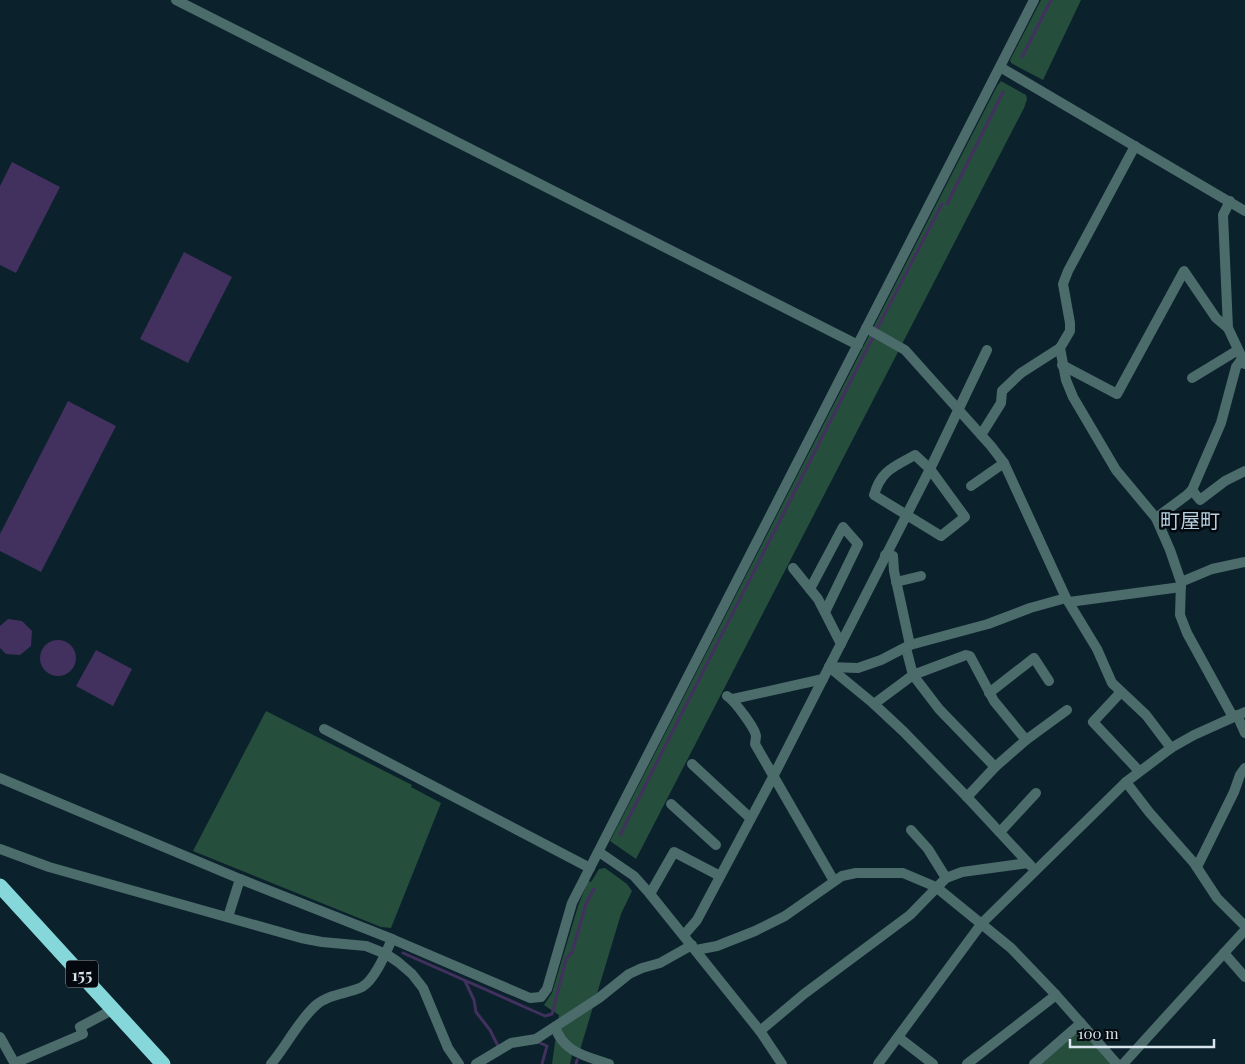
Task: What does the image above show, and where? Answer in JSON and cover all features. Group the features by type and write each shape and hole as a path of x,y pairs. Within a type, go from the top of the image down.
{"highway":[{"name":"155","path":"0,886 114,1009 159,1062"}],"street":[{"path":"176,0 858,345"},
{"path":"0,778 240,879 392,938 530,998 541,997 547,989 572,902 1034,0"},
{"path":"1000,67 1245,211"},
{"path":"981,435 1002,404 1002,391 1021,374 1060,348 1070,331 1063,284 1068,271 1135,146"},
{"path":"1230,201 1223,214 1228,328 1242,357"},
{"path":"1062,365 1117,394 1184,272 1216,318 1228,328"},
{"path":"866,328 905,350 1004,463 1068,600 1097,649 1112,683 1146,715 1171,748"},
{"path":"1060,348 1062,365 1073,397 1116,470 1156,518 1170,550 1181,584 1180,615 1187,633 1238,715 1245,733"},
{"path":"684,935 697,920 774,775 930,469 987,350"},
{"path":"1192,378 1242,357"},
{"path":"1156,518 1192,490 1221,423 1236,367 1242,357"},
{"path":"915,455 930,469 965,517 941,536 874,495 878,481 888,471 915,455"},
{"path":"971,486 1004,463"},
{"path":"1192,490 1200,500 1226,481 1244,472"},
{"path":"810,589 843,527 858,544 825,612"},
{"path":"886,555 893,556 913,675 939,709 995,767"},
{"path":"829,667 858,668 882,660 908,646 988,624 1030,608 1068,600 1181,584 1212,569 1245,562"},
{"path":"793,568 825,612 841,644"},
{"path":"896,582 921,576"},
{"path":"874,704 913,675 966,655 970,656 989,693 1026,740"},
{"path":"989,693 1034,658 1049,681"},
{"path":"829,667 874,704 967,797 1031,866"},
{"path":"823,679 730,697 756,734 755,744 834,881"},
{"path":"1120,692 1093,722 1139,771"},
{"path":"967,797 995,767 1026,740 1067,710"},
{"path":"878,1064 982,923 1031,866 1139,771 1171,748 1238,715"},
{"path":"324,729 590,868"},
{"path":"692,764 748,816"},
{"path":"1197,868 1245,768"},
{"path":"1123,1064 1245,928 1216,898 1197,868 1126,782"},
{"path":"1000,832 1036,793"},
{"path":"672,804 716,845"},
{"path":"911,830 928,850 946,878"},
{"path":"0,849 49,867 300,938 366,946 386,954 412,974 423,988 448,1048 459,1064"},
{"path":"599,852 634,876 650,894 760,1031 782,1064"},
{"path":"650,894 674,852 720,876"},
{"path":"760,1031 810,989 910,915 946,878 962,872 1019,865 1031,866"},
{"path":"476,1064 511,1043 536,1039 599,998 629,974 694,948 717,946 778,919 842,876 856,873 903,873 936,887 1011,948 1056,995 1117,1064"},
{"path":"228,917 240,879"},
{"path":"271,1064 299,1024 317,1004 330,997 364,986 377,970 392,938"},
{"path":"1224,953 1245,976"},
{"path":"967,1064 1056,995"},
{"path":"0,1037 15,1064 83,1034 80,1027 114,1009"},
{"path":"1034,1064 1081,1023"},
{"path":"555,1027 562,1043 575,1052 609,1064"},
{"path":"898,1037 933,1064"}],"green space":[{"path":"1041,0 1081,0 1043,80 1011,63 1010,60"},
{"path":"1001,81 1026,95 1027,99 1024,108 636,859 610,841"},
{"path":"266,711 412,785 411,787 441,803 391,928 381,927 193,851"},
{"path":"605,868 627,884 632,891 621,914 580,1050 572,1055 570,1064 552,1064 559,1015 544,1005 552,993 578,906 588,881 591,882 599,869"},
{"path":"1081,1029 1111,1064 1039,1064"}],"shaded area":[{"path":"12,162 60,187 16,273 0,265 0,186"},
{"path":"184,252 232,277 188,363 140,339"},
{"path":"68,401 116,426 41,572 0,551 0,534"},
{"path":"8,619 22,621 32,631 31,646 20,655 6,654 0,648 0,626"},
{"path":"58,640 65,641 71,645 75,651 75,665 71,671 65,675 58,676 51,675 45,671 41,665 40,658 41,651 45,645 51,641"},
{"path":"96,650 132,669 113,706 76,686"}],"waterway":[{"path":"1022,57 1051,0"},
{"path":"947,204 1003,92"},
{"path":"877,329 942,204"},
{"path":"620,835 873,337"},
{"path":"403,953 545,1016 552,1014 566,959 572,952 586,904 594,889"},
{"path":"465,981 474,1000 476,1012 490,1030 498,1046"},
{"path":"538,1042 547,1046 542,1064"},
{"path":"576,1064 577,1060"}],"district":[{"name":"町屋町","path":"1190,519"}]}
